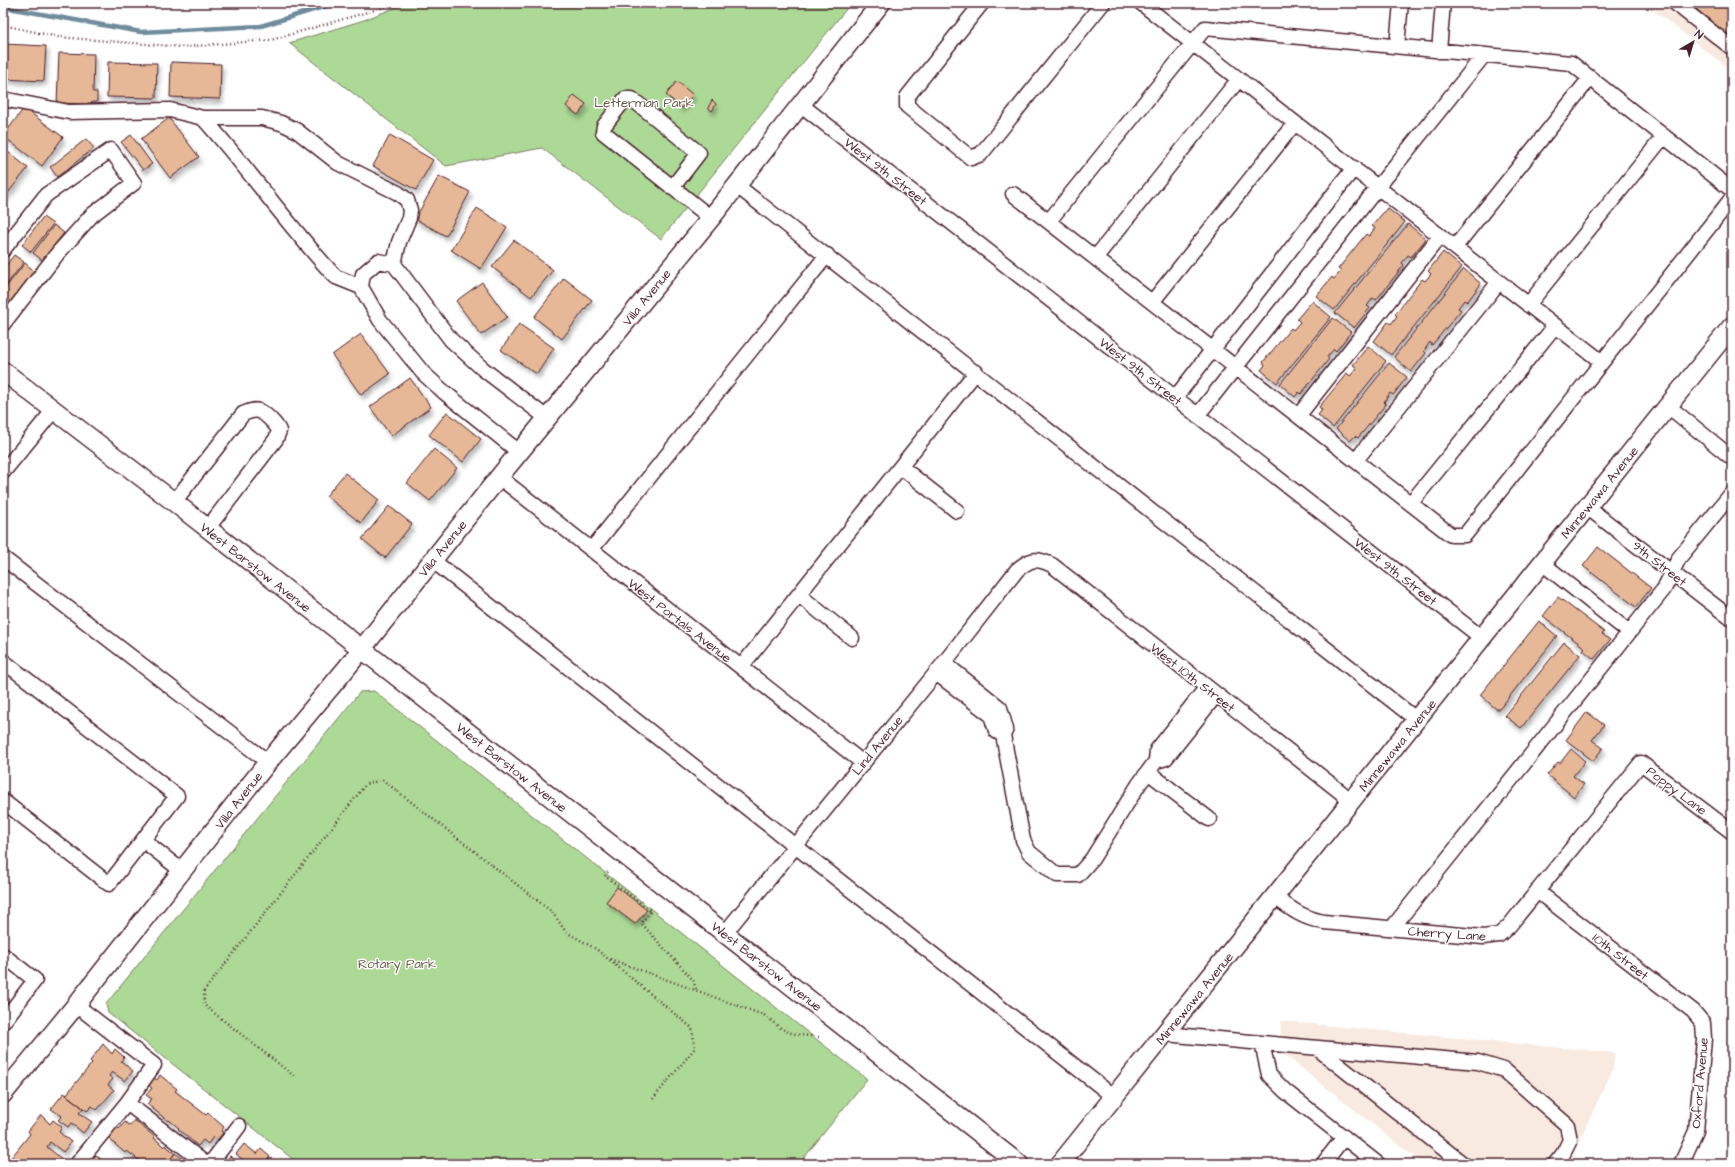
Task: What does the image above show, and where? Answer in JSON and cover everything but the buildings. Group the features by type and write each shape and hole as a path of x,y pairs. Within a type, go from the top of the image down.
{"main road":[{"name":"Villa Avenue","path":"3,1094 76,1005 268,762 711,218 881,3"},
{"name":"Minnewawa Avenue","path":"1060,1164 1732,326"},
{"name":"West Barstow Avenue","path":"3,371 53,411 174,502 1019,1164"}],"street":[{"path":"982,3 907,97 906,106 971,158 981,154 1103,3"},
{"path":"1141,3 1157,8 1193,43 1602,362"},
{"path":"1397,46 1402,3"},
{"path":"1439,50 1443,3"},
{"path":"1675,3 1732,48"},
{"path":"1049,221 1205,28 1571,63 1732,190"},
{"path":"1197,416 1484,55"},
{"path":"1455,247 1590,78"},
{"path":"1096,257 1239,79"},
{"path":"3,99 69,112 170,110 203,118 262,118 281,123 296,130 338,163 398,193 407,200 410,210 409,218 399,242 394,264"},
{"path":"672,188 699,152 632,99 625,99 604,126 602,132 672,188 711,218"},
{"name":"West 9th Street","path":"800,104 1482,638"},
{"path":"203,118 224,142 299,237 331,272 336,277 361,287 380,320 423,373 444,392 519,452"},
{"path":"1153,301 1295,122"},
{"path":"1528,304 1664,136"},
{"path":"3,250 46,195 111,150 134,183 92,215 58,253 3,324"},
{"path":"1175,398 1354,168"},
{"path":"736,185 976,372 1417,720"},
{"path":"1013,194 1237,366 1451,535 1465,535 1732,198"},
{"path":"1299,415 1440,236"},
{"path":"591,550 827,255"},
{"path":"361,287 363,274 378,261 394,264 452,340 483,369 547,418"},
{"path":"1356,460 1499,282"},
{"path":"1411,503 1555,326"},
{"path":"740,668 976,372"},
{"path":"1668,406 1732,458"},
{"path":"174,502 243,414 250,410 259,411 265,415 277,425 279,431 276,439 207,529"},
{"path":"3,472 53,411"},
{"path":"901,467 958,511"},
{"name":"West Portals Avenue","path":"499,477 740,668 863,763"},
{"path":"1392,928 1664,589 1679,558 1732,493"},
{"name":"9th Street","path":"1587,507 1732,619"},
{"path":"3,558 268,762"},
{"path":"432,560 1114,1097"},
{"name":"Lind Avenue","path":"725,933 940,668 1017,570 1024,563 1032,560"},
{"name":"West 10th Street","path":"1032,560 1043,560 1052,565 1352,801"},
{"path":"1542,563 1629,632"},
{"path":"799,595 852,638"},
{"path":"3,661 177,796 108,884 3,801"},
{"path":"940,668 991,716 996,731 1003,735 1023,840 1029,852 1058,875 1078,875 1092,860 1139,784 1152,766 1166,758 1211,691"},
{"name":"Cherry Lane","path":"1275,897 1297,914 1310,920 1483,937 1499,935 1509,926 1641,763"},
{"name":"Poppy Lane","path":"1641,763 1732,832"},
{"path":"1152,766 1208,819"},
{"path":"143,840 182,871"},
{"name":"10th Street","path":"1537,891 1693,1011 1703,1023"},
{"path":"3,955 35,980 3,1022"},
{"path":"76,1005 154,1065 126,1103 77,1164"},
{"name":"Oxford Avenue","path":"1681,1164 1696,1131 1704,1039 1703,1023"},
{"path":"1165,1034 1478,1062 1504,1070 1567,1125 1570,1140 1563,1154 1555,1164"},
{"path":"1262,1043 1269,1075 1285,1091 1378,1164"},
{"path":"1317,1048 1463,1164"},
{"path":"126,1103 206,1164"},
{"path":"210,1164 239,1126"},
{"path":"1323,1164 1344,1137"}],"path":[{"path":"3,25 58,37 182,47 271,40 385,7 392,3"},
{"path":"294,1076 204,1005 204,991 366,784 383,780 552,912 566,932 596,949 608,958 692,1028 695,1048 652,1100"},
{"path":"608,872 605,876 651,911 641,923 693,980 696,989"},
{"path":"608,958 696,989 766,1016 780,1029 792,1034 819,1037"}],"shaded area":[{"path":"1644,3 1732,3 1732,71"},
{"path":"1281,1021 1615,1053 1613,1069 1568,1164 1423,1164 1280,1051"}],"green space":[{"name":"Letterman Park","path":"407,3 851,3 661,239 542,148 446,166 289,43 364,20"},
{"name":"Rotary Park","path":"374,691 867,1079 799,1164 299,1164 108,1013 106,1004 360,692"}],"waterway":[{"path":"3,7 141,32 261,26 336,3"}]}
